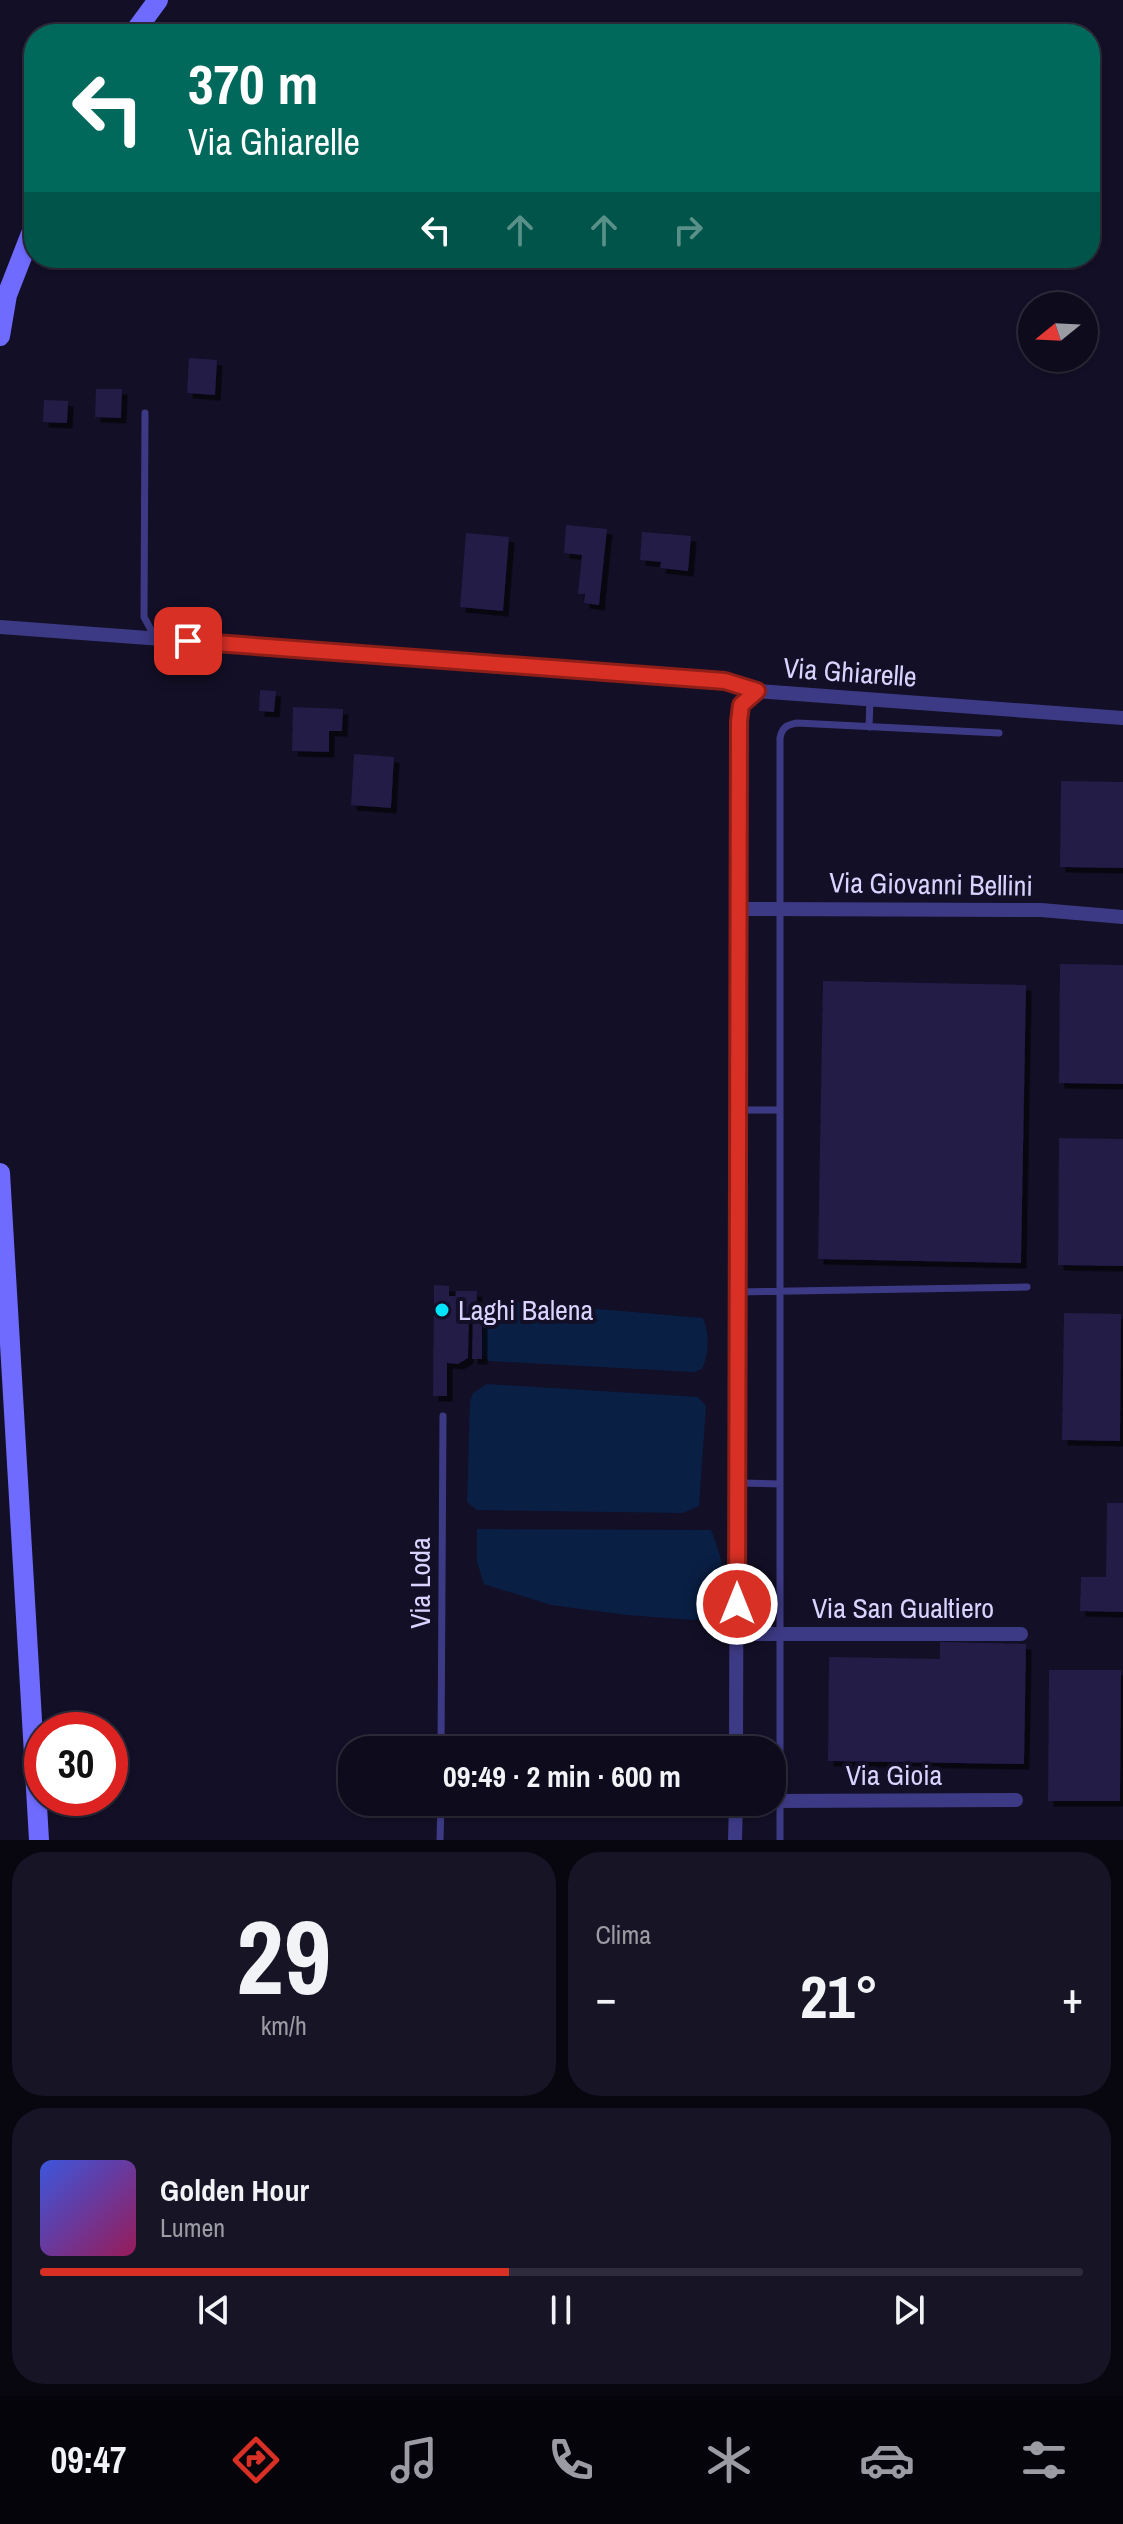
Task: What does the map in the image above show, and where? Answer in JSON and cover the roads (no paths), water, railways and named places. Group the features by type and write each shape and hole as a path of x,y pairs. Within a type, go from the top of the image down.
{"main road":[{"path":"140,24 158,0"},
{"path":"0,336 7,295 24,252"},
{"path":"0,1173 39,1840"}],"street":[{"name":"Via Ghiarelle","path":"0,627 725,681 757,691 1123,718"},
{"path":"736,1736 739,721 741,705 757,691"},
{"name":"Via Giovanni Bellini","path":"739,909 1041,910 1123,917"},
{"name":"Via San Gualtiero","path":"737,1634 1021,1634"},
{"name":"Via Gioia","path":"786,1801 1016,1800"},
{"path":"735,1840 736,1816"}],"lane":[{"path":"145,413 144,617 156,639"},
{"path":"869,727 870,700"},
{"path":"778,1736 780,738 787,725 797,723 999,733"},
{"path":"739,1110 780,1110"},
{"path":"739,1292 1027,1287"},
{"name":"Via Loda","path":"441,1736 443,1416"},
{"path":"738,1483 780,1484"},
{"path":"440,1840 441,1816"},
{"path":"778,1816 780,1840"}],"water":[{"path":"493,1300 703,1318 708,1337 704,1363 702,1369 694,1372 489,1361 482,1354 483,1312"},
{"path":"487,1384 698,1397 706,1406 699,1506 683,1513 477,1510 467,1502 470,1402 473,1393"},
{"path":"477,1529 711,1530 723,1571 723,1613 694,1620 627,1615 551,1605 484,1584 477,1562"}],"place":[{"name":"Laghi Balena","path":"442,1310"}]}
